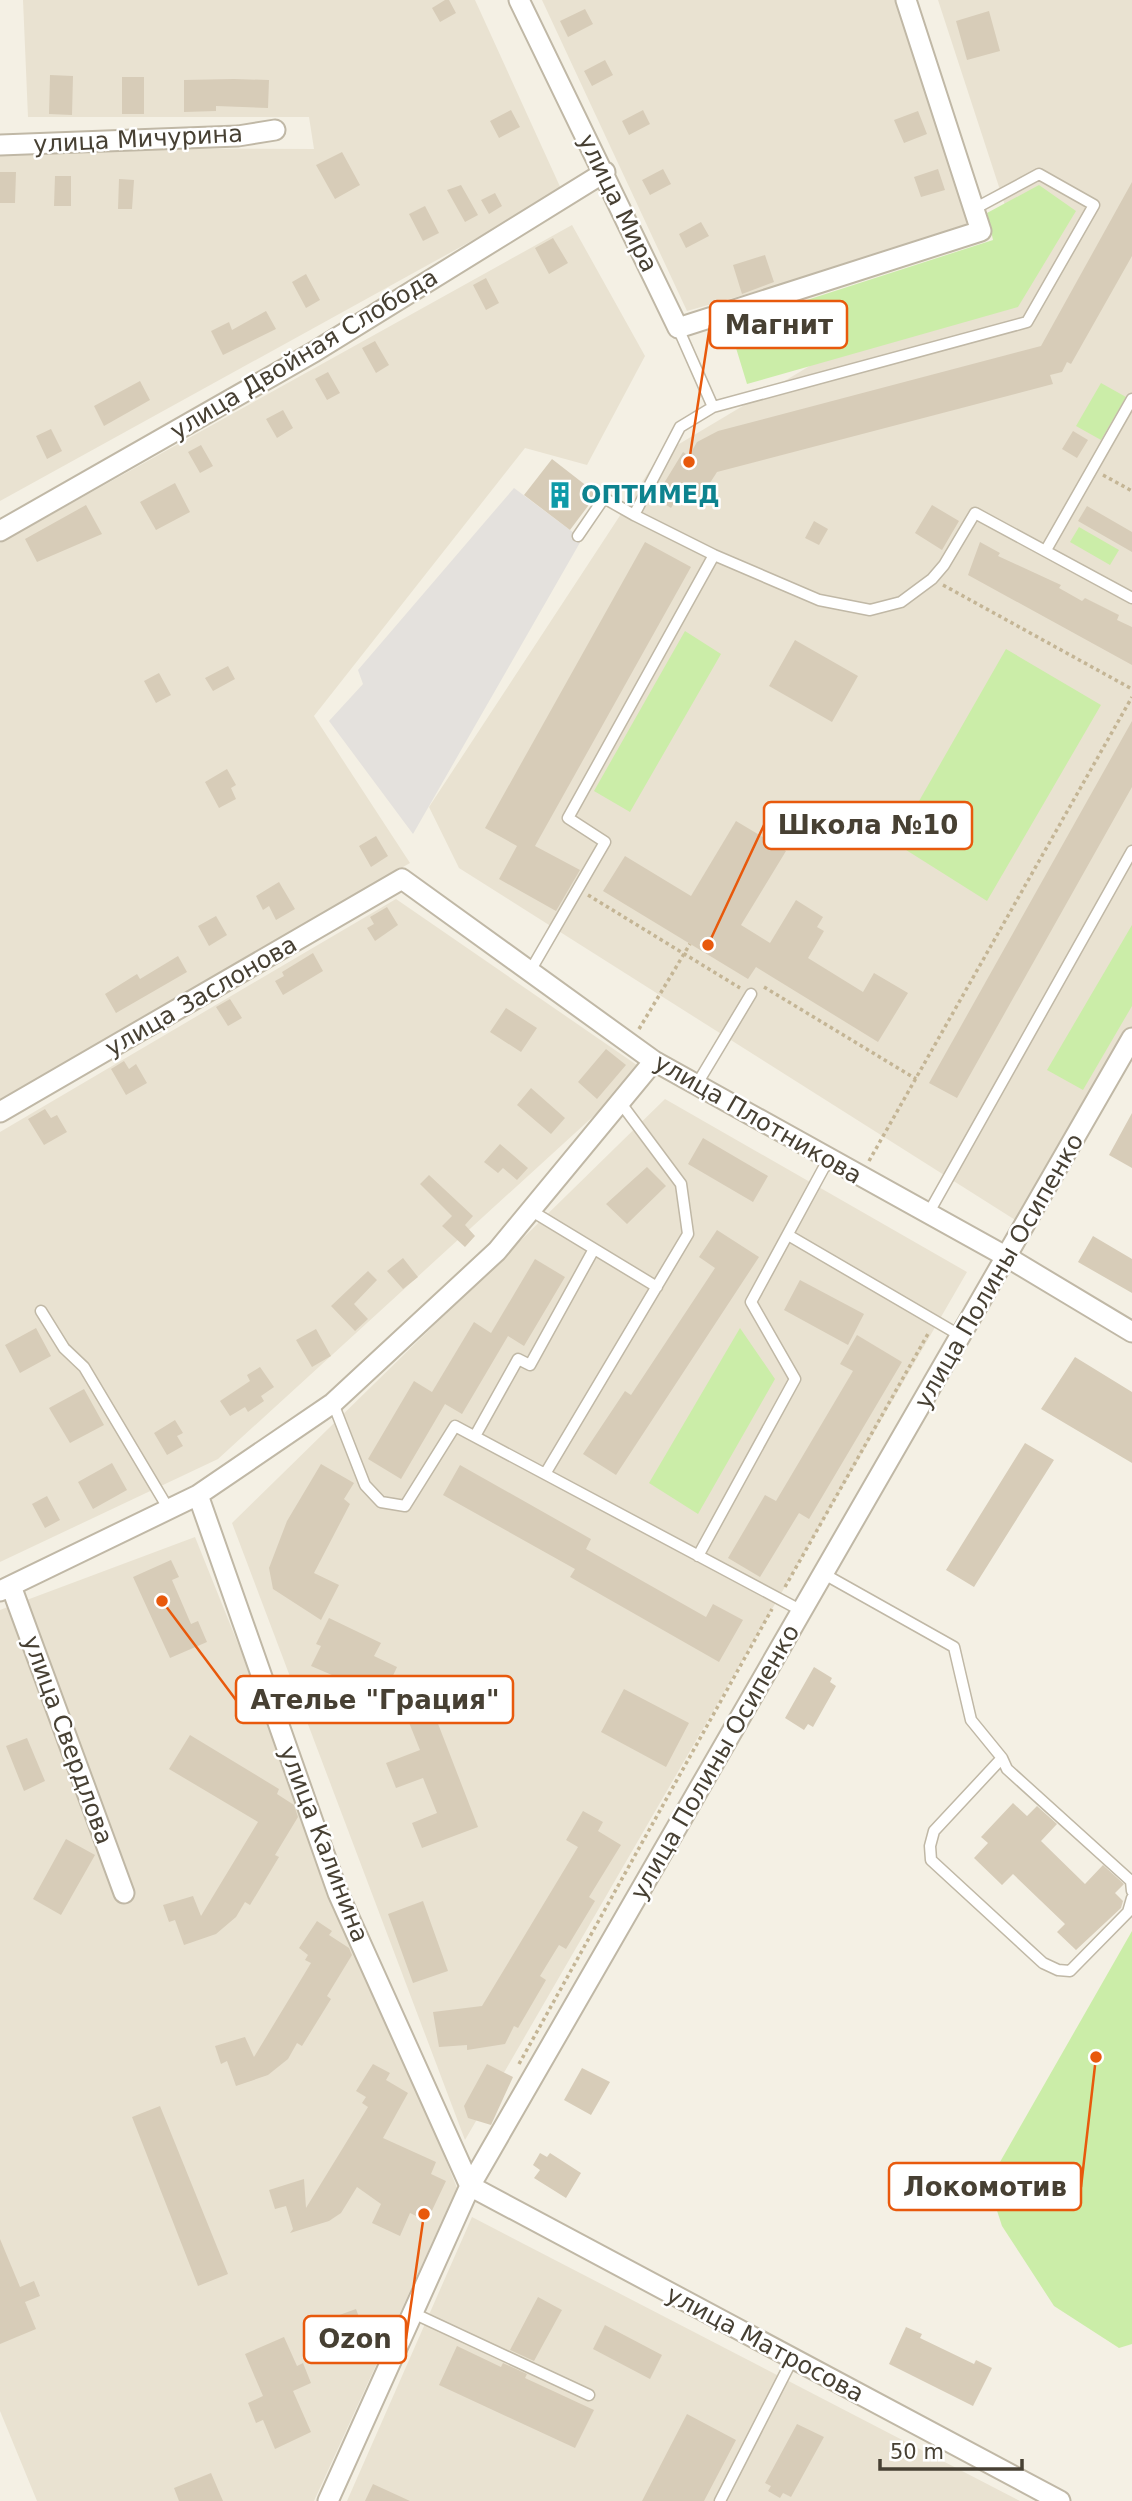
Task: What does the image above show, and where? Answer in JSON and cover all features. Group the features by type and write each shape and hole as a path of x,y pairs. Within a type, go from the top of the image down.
{"street":[{"name":"улица Мира","path":"519,0 605,172 678,328"},
{"path":"678,328 981,231 906,0"},
{"name":"улица Мичурина","path":"0,145 238,136 275,130"},
{"name":"улица Двойная Слобода","path":"0,531 314,352 605,172"},
{"name":"улица Плотникова","path":"402,879 529,973 654,1060 828,1160 1007,1257 1132,1332"},
{"name":"улица Заслонова","path":"0,1112 402,879"},
{"name":"улица Полины Осипенко","path":"328,2501 470,2186 1132,1038"},
{"path":"6,1589 198,1494 333,1403 497,1251 654,1060"},
{"name":"улица Калинина","path":"198,1494 338,1893 470,2186"},
{"name":"улица Свердлова","path":"6,1589 124,1892"},
{"name":"улица Матросова","path":"470,2186 1060,2501"}],"lane":[{"path":"634,515 680,427 713,407 1027,322 1094,205 1038,174 974,209"},
{"name":"улица Мира","path":"678,328 713,407"},
{"path":"1046,550 1132,399"},
{"path":"578,536 604,498 714,555 818,600 870,610 901,602 932,579 944,565 975,513 1132,598"},
{"path":"529,973 605,842 568,818 714,555"},
{"path":"928,1214 1132,851"},
{"path":"697,1084 751,994"},
{"path":"545,1474 688,1234 681,1184 620,1102"},
{"path":"698,1556 795,1379 751,1302 828,1160"},
{"path":"530,1210 657,1287"},
{"path":"788,1235 961,1336"},
{"path":"475,1436 518,1359 530,1366 594,1249"},
{"path":"41,1311 64,1348 84,1367 168,1508"},
{"path":"333,1403 365,1485 381,1502 405,1506 455,1426 802,1611"},
{"path":"824,1574 954,1647 971,1720 1002,1758 1007,1769 1131,1881 1132,1891"},
{"path":"1002,1758 934,1831 930,1846 932,1860 1043,1964 1058,1970 1070,1971 1128,1912 1132,1898"},
{"path":"412,2313 589,2395"},
{"path":"720,2501 792,2360"}],"path":[{"path":"1092,469 1132,491"},
{"path":"932,579 1132,689"},
{"path":"860,1177 1132,697"},
{"path":"578,889 751,994 758,984 916,1079"},
{"path":"630,1044 690,944"},
{"path":"520,2071 518,2060 935,1321"}],"shaded area":[{"path":"23,0 475,0 562,191 0,501 0,148 314,149 309,117 28,117"},
{"path":"542,0 895,0 974,230 687,311"},
{"path":"938,0 1132,0 1132,1054 1031,1230 459,868 429,807 659,456 1017,242"},
{"path":"572,225 645,356 587,465 525,448 314,716 410,863 0,1103 0,543"},
{"path":"514,488 582,539 413,834 329,721 363,684 358,670"},
{"path":"396,899 644,1070 218,1459 0,1562 0,1132"},
{"path":"665,1099 967,1272 465,2140 232,1523"},
{"path":"195,1537 457,2188 314,2501 37,2501 0,2411 0,1610"},
{"path":"472,2217 1020,2501 347,2501"}],"green space":[{"path":"1039,185 1076,211 1018,307 747,384 729,325 993,240 987,213"},
{"path":"1101,383 1126,397 1101,440 1076,426"},
{"path":"1079,527 1119,550 1110,565 1070,542"},
{"path":"685,631 721,654 630,812 594,791"},
{"path":"1006,649 1101,705 987,901 895,843"},
{"path":"1132,925 1132,1006 1083,1090 1047,1070"},
{"path":"740,1328 775,1379 698,1514 649,1483"},
{"path":"1132,1931 1132,2344 1119,2348 1054,2306 1002,2226 988,2183"}],"building":[{"path":"449,0 456,13 440,22 432,8"},
{"path":"585,9 593,24 568,37 560,21"},
{"path":"989,11 1000,51 967,60 956,21"},
{"path":"605,60 613,75 592,86 584,71"},
{"path":"50,75 73,76 72,115 49,114"},
{"path":"122,77 144,77 144,114 122,114"},
{"path":"184,80 269,80 268,108 216,106 216,111 184,112"},
{"path":"511,110 520,127 499,138 490,121"},
{"path":"643,110 650,124 629,135 622,121"},
{"path":"918,111 927,134 904,143 894,120"},
{"path":"342,152 360,185 335,199 316,165"},
{"path":"663,169 671,184 650,195 642,180"},
{"path":"938,169 945,190 921,197 914,177"},
{"path":"0,172 16,172 15,203 0,203"},
{"path":"55,176 71,176 71,206 54,206"},
{"path":"119,179 134,180 132,209 118,209"},
{"path":"1132,182 1132,256 1071,364 1067,362 1062,372 1050,375 1053,384 717,472 697,503 680,493 671,508 655,498 683,452 689,456 697,442 718,431 1041,346"},
{"path":"461,185 478,215 465,222 447,190"},
{"path":"495,193 502,206 489,214 481,200"},
{"path":"425,206 439,233 423,241 409,214"},
{"path":"701,222 709,236 686,248 679,234"},
{"path":"553,238 568,263 549,274 535,248"},
{"path":"765,255 774,282 742,294 733,265"},
{"path":"306,274 320,300 306,308 292,282"},
{"path":"486,278 499,303 486,310 473,285"},
{"path":"266,311 276,329 223,355 211,331 229,322 232,330"},
{"path":"375,341 389,365 376,373 362,348"},
{"path":"328,372 340,393 327,400 315,379"},
{"path":"140,381 150,400 104,426 94,406"},
{"path":"283,410 293,428 277,438 266,419"},
{"path":"51,429 62,451 47,459 36,436"},
{"path":"1073,431 1088,440 1077,458 1062,449"},
{"path":"201,445 213,466 200,473 188,452"},
{"name":"ОПТИМЕД","path":"552,459 597,494 570,530 524,495"},
{"path":"175,483 190,512 156,530 140,502"},
{"path":"86,505 102,534 37,562 25,539"},
{"path":"932,505 959,521 942,550 915,533"},
{"path":"1087,506 1132,532 1132,552 1078,521"},
{"path":"814,521 828,529 819,545 805,538"},
{"path":"645,542 691,567 535,846 580,870 556,911 499,879 517,846 485,828"},
{"path":"980,542 1000,553 998,556 1061,585 1059,588 1082,601 1085,598 1119,615 1117,620 1132,627 1132,665 968,575"},
{"path":"795,640 858,676 832,722 769,686"},
{"path":"228,666 235,679 213,691 205,678"},
{"path":"159,673 171,695 156,703 144,681"},
{"path":"1132,721 1132,787 957,1098 929,1083"},
{"path":"227,769 236,785 231,788 236,799 219,808 205,782"},
{"path":"736,821 786,851 741,925 770,943 796,900 823,917 817,927 824,931 808,958 863,992 874,973 908,993 878,1042 756,967 748,979 603,891 625,856 691,896"},
{"path":"376,836 388,856 371,867 359,846"},
{"path":"279,882 295,909 276,920 269,906 263,910 256,896"},
{"path":"387,907 398,925 375,941 367,928 374,924 370,917"},
{"path":"216,916 227,935 209,946 198,926"},
{"path":"313,953 323,971 283,995 275,981 284,976 282,972"},
{"path":"178,956 187,972 116,1013 105,994 137,974 140,979"},
{"path":"230,999 242,1018 228,1026 216,1007"},
{"path":"506,1008 537,1028 521,1052 490,1032"},
{"path":"606,1049 626,1065 597,1099 578,1082"},
{"path":"124,1061 129,1069 136,1064 147,1083 126,1095 111,1069"},
{"path":"531,1088 565,1118 551,1134 517,1105"},
{"path":"45,1109 51,1118 57,1115 67,1132 44,1145 28,1119"},
{"path":"1132,1113 1132,1168 1109,1155"},
{"path":"703,1138 768,1176 753,1202 688,1164"},
{"path":"500,1144 528,1168 517,1180 503,1168 498,1173 484,1162"},
{"path":"647,1167 666,1186 627,1224 606,1204"},
{"path":"429,1175 473,1216 465,1225 475,1236 465,1247 442,1226 452,1216 420,1184"},
{"path":"717,1230 759,1257 616,1475 583,1454 625,1391 631,1395 715,1268 699,1257"},
{"path":"1093,1236 1132,1259 1132,1293 1078,1262"},
{"path":"403,1258 418,1277 403,1289 387,1271"},
{"path":"535,1259 565,1277 524,1346 508,1336 462,1414 445,1404 401,1479 368,1459 414,1381 432,1392 474,1322 491,1333"},
{"path":"368,1271 377,1280 354,1304 368,1319 355,1331 331,1306"},
{"path":"800,1280 864,1314 848,1345 784,1310"},
{"path":"36,1328 51,1356 20,1373 5,1345"},
{"path":"316,1329 331,1356 312,1367 296,1340"},
{"path":"857,1335 902,1362 809,1519 799,1513 760,1577 728,1558 765,1495 776,1501 853,1371 840,1364"},
{"path":"1075,1357 1132,1392 1132,1463 1041,1409"},
{"path":"260,1367 274,1387 261,1396 264,1401 248,1412 245,1407 230,1416 220,1401 250,1381 247,1375"},
{"path":"84,1389 104,1425 70,1443 49,1408"},
{"path":"175,1420 183,1433 177,1436 183,1446 167,1455 154,1433"},
{"path":"1025,1443 1054,1460 974,1587 946,1570"},
{"path":"112,1463 127,1490 93,1509 78,1482"},
{"path":"321,1464 354,1483 344,1499 350,1504 314,1573 339,1585 321,1620 273,1589 269,1568 287,1521"},
{"path":"460,1465 591,1539 586,1549 706,1617 713,1604 743,1620 719,1662 570,1577 575,1569 443,1495"},
{"path":"47,1496 60,1520 45,1528 32,1504"},
{"path":"171,1560 179,1577 172,1580 191,1624 198,1621 207,1642 170,1658 133,1577"},
{"path":"329,1618 381,1643 374,1656 397,1667 383,1697 311,1666 321,1646 316,1644"},
{"path":"814,1667 832,1678 830,1682 836,1686 813,1727 808,1724 804,1730 785,1718"},
{"path":"624,1689 689,1723 666,1767 601,1732"},
{"path":"432,1699 438,1714 435,1716 478,1827 422,1848 412,1823 437,1813 423,1778 396,1788 386,1763 420,1750 404,1710"},
{"path":"190,1735 279,1789 277,1794 294,1805 298,1817 275,1855 279,1857 250,1905 245,1902 236,1917 216,1934 184,1945 175,1920 169,1922 163,1905 193,1896 201,1916 258,1822 169,1769"},
{"path":"27,1738 45,1781 24,1791 6,1746"},
{"path":"1013,1803 1027,1816 1037,1806 1057,1824 1041,1841 1085,1884 1103,1865 1124,1884 1115,1893 1123,1901 1121,1908 1076,1950 1057,1932 1065,1924 1013,1874 1002,1885 974,1858 988,1843 981,1837"},
{"path":"583,1811 603,1822 598,1831 621,1845 589,1897 595,1901 566,1949 559,1945 540,1976 546,1980 518,2028 514,2026 505,2044 467,2050 467,2045 439,2047 433,2012 482,2006 578,1847 566,1840"},
{"path":"66,1839 95,1855 61,1915 33,1899"},
{"path":"423,1901 448,1971 413,1983 388,1914"},
{"path":"317,1921 332,1931 329,1935 349,1948 352,1955 327,1996 331,1999 302,2046 297,2043 288,2059 268,2075 236,2086 227,2061 221,2064 215,2046 245,2037 254,2057 311,1963 305,1960 308,1955 299,1948"},
{"path":"373,2064 390,2073 386,2080 408,2093 383,2138 436,2162 431,2174 446,2181 427,2221 410,2213 400,2236 372,2223 381,2204 357,2187 341,2213 329,2221 290,2233 293,2229 286,2206 275,2209 269,2190 304,2179 306,2208 368,2107 362,2103 366,2097 356,2091"},
{"path":"487,2064 513,2077 491,2125 468,2118 464,2106"},
{"path":"582,2068 610,2082 591,2115 564,2100"},
{"path":"160,2106 228,2274 198,2286 132,2117"},
{"path":"540,2153 547,2157 550,2153 581,2173 566,2198 534,2178 540,2170 533,2165"},
{"path":"0,2239 20,2287 34,2281 40,2296 25,2302 36,2329 0,2344"},
{"path":"538,2297 562,2310 534,2361 510,2350"},
{"path":"356,2309 368,2341 332,2354 320,2322"},
{"path":"605,2325 662,2355 650,2379 593,2349"},
{"path":"906,2327 922,2334 920,2338 974,2364 976,2360 992,2368 973,2406 889,2364"},
{"path":"284,2337 297,2366 303,2363 311,2383 293,2391 311,2432 275,2449 263,2420 256,2423 248,2403 263,2396 245,2354"},
{"path":"457,2346 501,2367 503,2363 527,2374 525,2378 594,2410 575,2448 439,2385"},
{"path":"687,2414 736,2440 704,2501 642,2501"},
{"path":"797,2424 824,2437 791,2497 783,2493 780,2498 768,2491 771,2486 765,2483"},
{"path":"211,2473 223,2501 179,2501 174,2488"},
{"path":"373,2484 410,2501 365,2501"}],"place":[{"name":"Магнит","path":"689,462"},
{"name":"ОПТИМЕД","path":"560,495"},
{"name":"Школа №10","path":"708,945"},
{"name":"Ателье \"Грация\"","path":"162,1601"},
{"name":"Локомотив","path":"1096,2057"},
{"name":"Ozon","path":"424,2214"}]}
